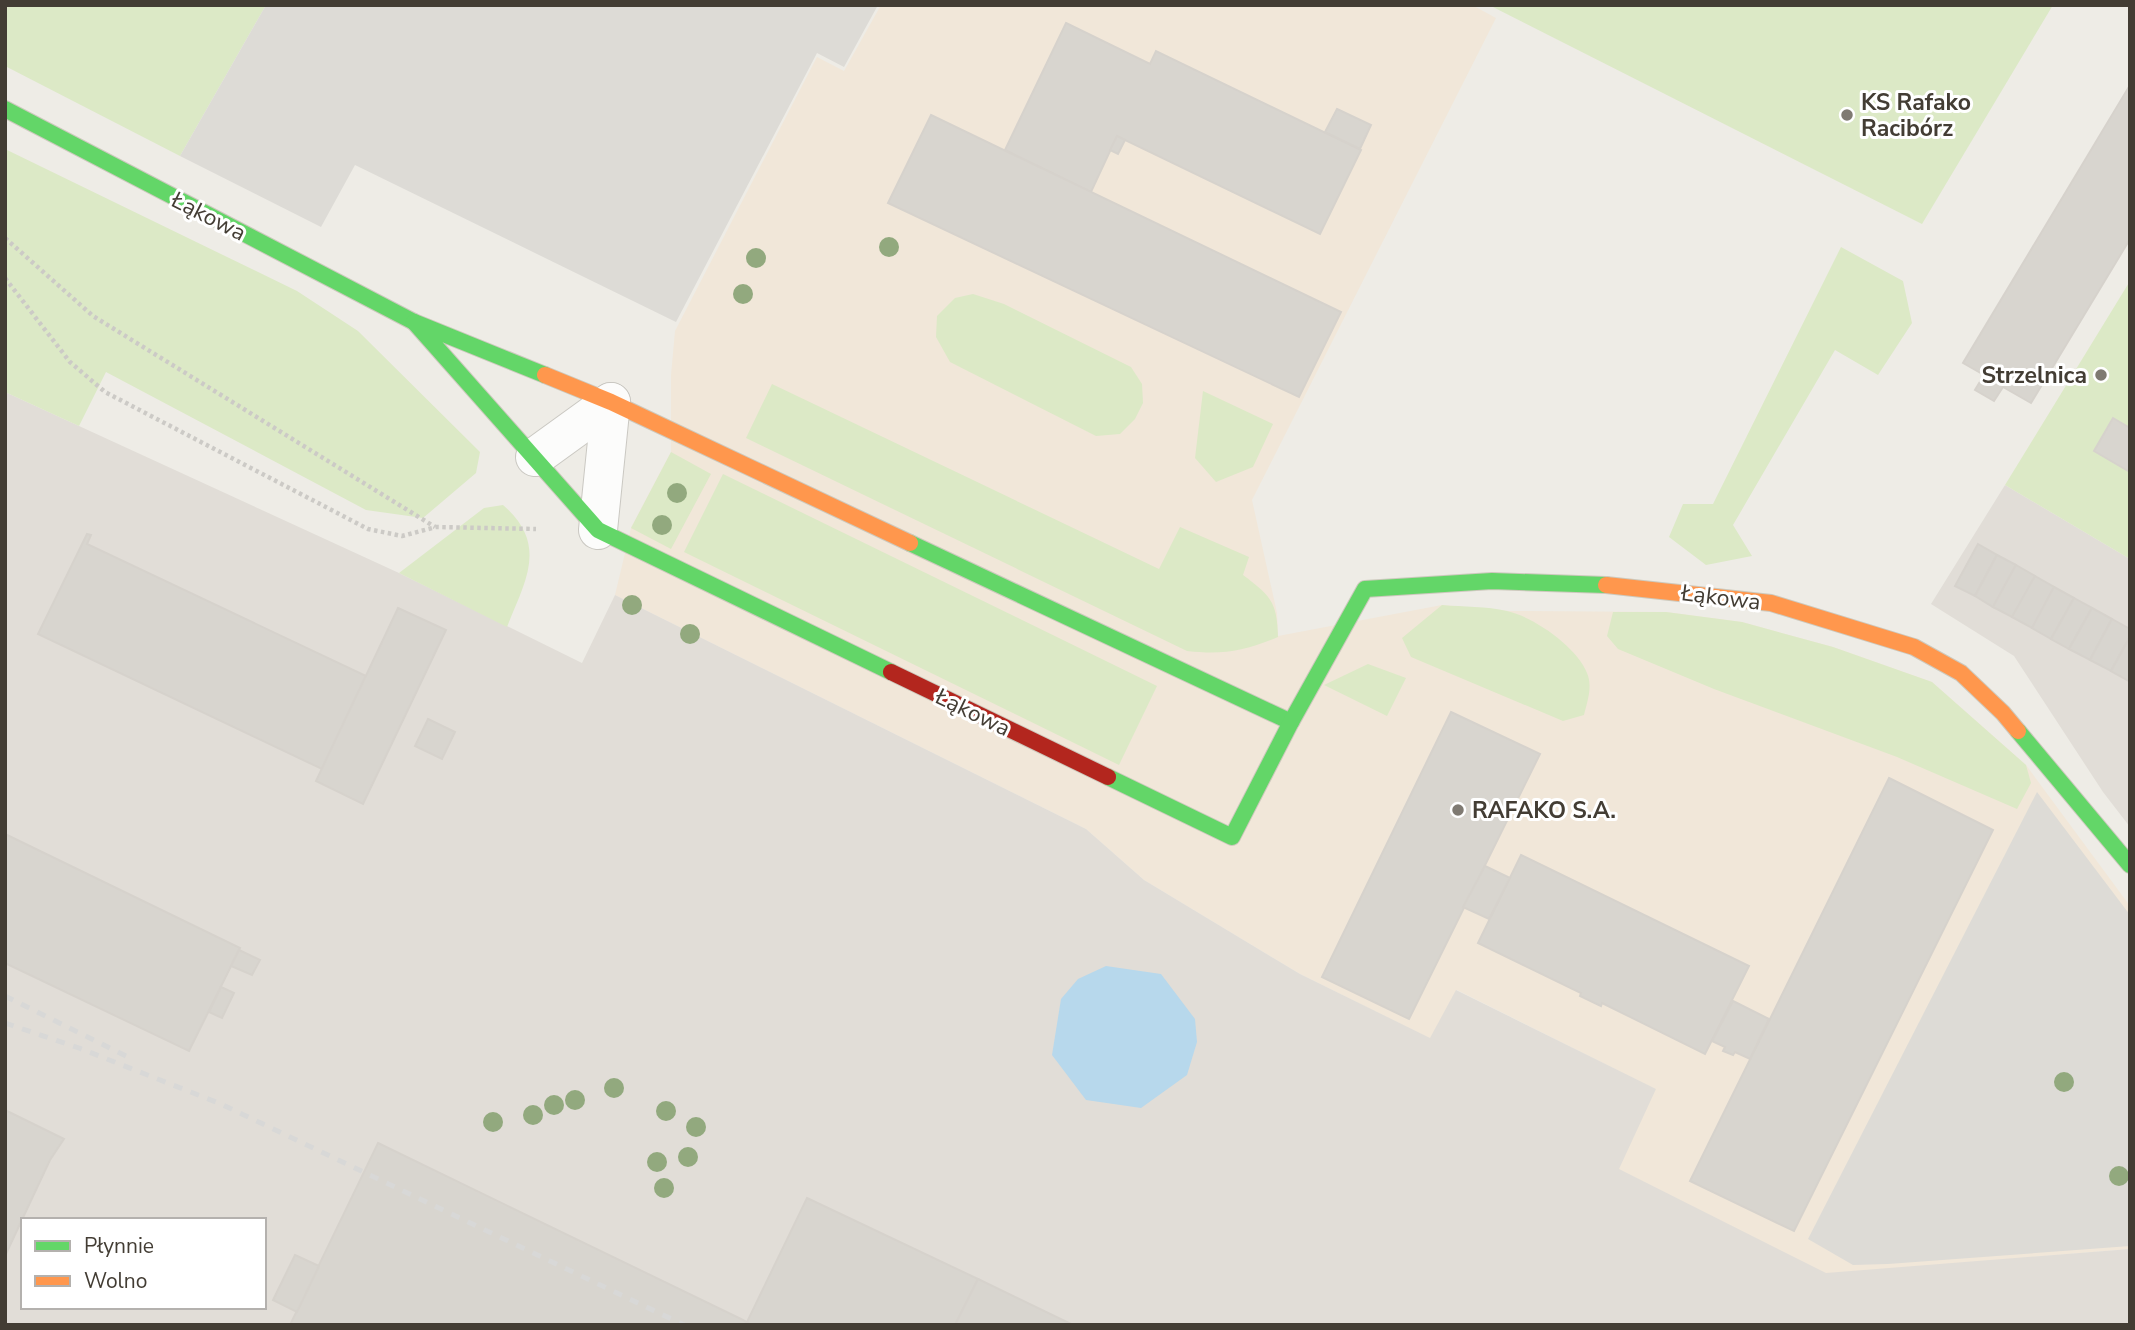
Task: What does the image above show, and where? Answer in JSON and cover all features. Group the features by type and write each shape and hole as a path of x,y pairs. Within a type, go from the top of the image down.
{"street":[{"name":"Łąkowa","path":"5,109 414,322 611,402 1291,722"},
{"name":"Łąkowa","path":"414,322 598,530 1232,837 1291,722 1365,589 1492,581 1617,585 1771,603 1914,647 1961,673 2003,713 2130,865"},
{"path":"535,457 611,402"},
{"path":"598,530 611,402"}],"path":[{"path":"5,238 93,317 436,527"},
{"path":"5,278 70,362 105,392 368,529 402,536 436,527 598,530"}],"shaded area":[{"path":"266,5 878,5 844,67 817,53 676,322 355,165 321,227 180,156"},
{"path":"881,5 1472,5 1496,18 1252,500 1277,613 1278,636 1442,605 1509,611 1666,612 1742,622 1833,647 1932,682 2026,765 2130,906 2130,1249 1826,1274 1618,1169 1655,1089 1457,990 1431,1039 1300,974 1144,880 1086,829 615,595 631,528 671,452 671,375 675,331 817,57 844,71"},
{"path":"5,392 399,573 582,663 615,595 1086,829 1144,880 1300,974 1430,1038 1456,990 1656,1089 1619,1169 1826,1273 2130,1249 2130,1325 5,1325"},
{"path":"2005,485 2130,559 2130,827 2103,792 2014,656 1931,604"},
{"path":"2037,792 2130,915 2130,1246 1853,1265 1808,1239"}],"green space":[{"path":"5,5 266,5 180,156 5,66"},
{"name":"KS Rafako Racibórz","path":"1489,5 2053,5 1922,224"},
{"path":"5,149 297,291 358,331 480,452 476,473 423,518 366,510 106,372 79,426 5,392"},
{"path":"1841,247 1903,281 1912,323 1878,375 1835,350 1733,525 1752,556 1706,565 1669,537 1683,504 1713,504"},
{"name":"Strzelnica","path":"2130,281 2130,559 2005,485"},
{"path":"973,294 1004,304 1131,367 1142,384 1143,403 1135,419 1120,434 1096,436 950,362 936,337 937,316 955,298"},
{"path":"772,384 1159,569 1180,527 1249,557 1243,575 1271,601 1278,637 1234,651 1187,651 746,438"},
{"path":"1203,391 1273,424 1253,467 1216,482 1195,458"},
{"path":"671,452 711,474 671,549 631,528"},
{"path":"723,474 1157,686 1119,765 684,552"},
{"path":"503,505 526,534 529,549 526,579 507,627 399,573 484,508"},
{"path":"1442,605 1507,611 1542,626 1553,634 1574,653 1589,678 1584,715 1563,721 1411,657 1402,638"},
{"path":"1613,612 1666,612 1742,622 1833,647 1932,682 2026,765 2031,783 2017,809 1897,757 1714,689 1618,649 1607,636"},
{"path":"1368,664 1406,678 1387,716 1324,685"}],"water":[{"path":"1106,966 1161,974 1195,1019 1197,1042 1187,1075 1141,1108 1086,1100 1052,1055 1061,999 1078,979"}],"building":[{"path":"1066,23 1150,64 1156,51 1361,150 1320,234 1117,136 1091,192 1005,150"},
{"path":"2130,85 2130,239 2031,403 2003,387 1994,401 1975,390 1984,375 1963,363"},
{"path":"1337,109 1371,125 1360,149 1325,132"},
{"path":"931,115 1341,312 1299,397 888,203"},
{"path":"1117,136 1125,140 1118,154 1110,150"},
{"path":"2113,418 2130,428 2130,472 2094,451"},
{"path":"87,534 91,535 87,544 366,676 322,769 38,634"},
{"path":"1978,544 1997,555 1975,596 1955,586"},
{"path":"1997,555 2016,565 1993,607 1975,596"},
{"path":"2016,565 2035,576 2012,617 1993,607"},
{"path":"2035,576 2054,587 2032,628 2012,617"},
{"path":"2054,587 2074,598 2051,639 2032,628"},
{"path":"2074,598 2092,608 2069,649 2051,639"},
{"path":"398,608 446,630 363,804 316,781"},
{"path":"2092,608 2112,619 2090,660 2069,649"},
{"path":"2112,619 2130,629 2130,637 2111,671 2090,660"},
{"path":"2130,637 2130,679 2129,681 2111,671"},
{"name":"RAFAKO S.A.","path":"1451,712 1540,754 1409,1019 1322,977"},
{"path":"428,719 455,732 442,759 415,746"},
{"path":"1889,778 1993,830 1794,1231 1690,1181"},
{"path":"5,834 240,948 189,1051 5,963"},
{"path":"1521,855 1749,966 1705,1054 1602,1003 1601,1006 1580,996 1581,993 1478,943"},
{"path":"1485,866 1510,878 1489,919 1463,907"},
{"path":"239,950 260,960 252,975 231,966"},
{"path":"221,987 234,993 222,1018 209,1012"},
{"path":"1733,1001 1769,1019 1750,1059 1735,1052 1733,1055 1723,1051 1725,1047 1712,1041"},
{"path":"5,1110 64,1139 50,1160 5,1256"},
{"path":"378,1143 741,1319 752,1325 290,1325"},
{"path":"807,1198 978,1279 955,1325 752,1325 747,1322"},
{"path":"295,1255 319,1266 297,1312 273,1300"},
{"path":"978,1279 1073,1325 955,1325"}],"railway":[{"path":"5,996 134,1060"},
{"path":"5,1023 79,1048 221,1104 684,1325"}],"traffic: fast":[{"path":"5,109 414,322"},
{"path":"545,375 414,322 598,530 891,672"},
{"path":"910,543 1291,722"},
{"path":"1108,777 1232,837 1291,722 1365,589 1492,581 1606,585"},
{"path":"2018,731 2130,865"}],"traffic: slow":[{"path":"545,375 611,402 910,543"},
{"path":"1606,585 1771,603 1914,647 1961,673 2018,731"}],"traffic: jam":[{"path":"891,672 1108,777"}],"place":[{"name":"KS Rafako Racibórz","path":"1847,115"},
{"name":"Strzelnica","path":"2101,375"},
{"name":"RAFAKO S.A.","path":"1458,810"}]}
